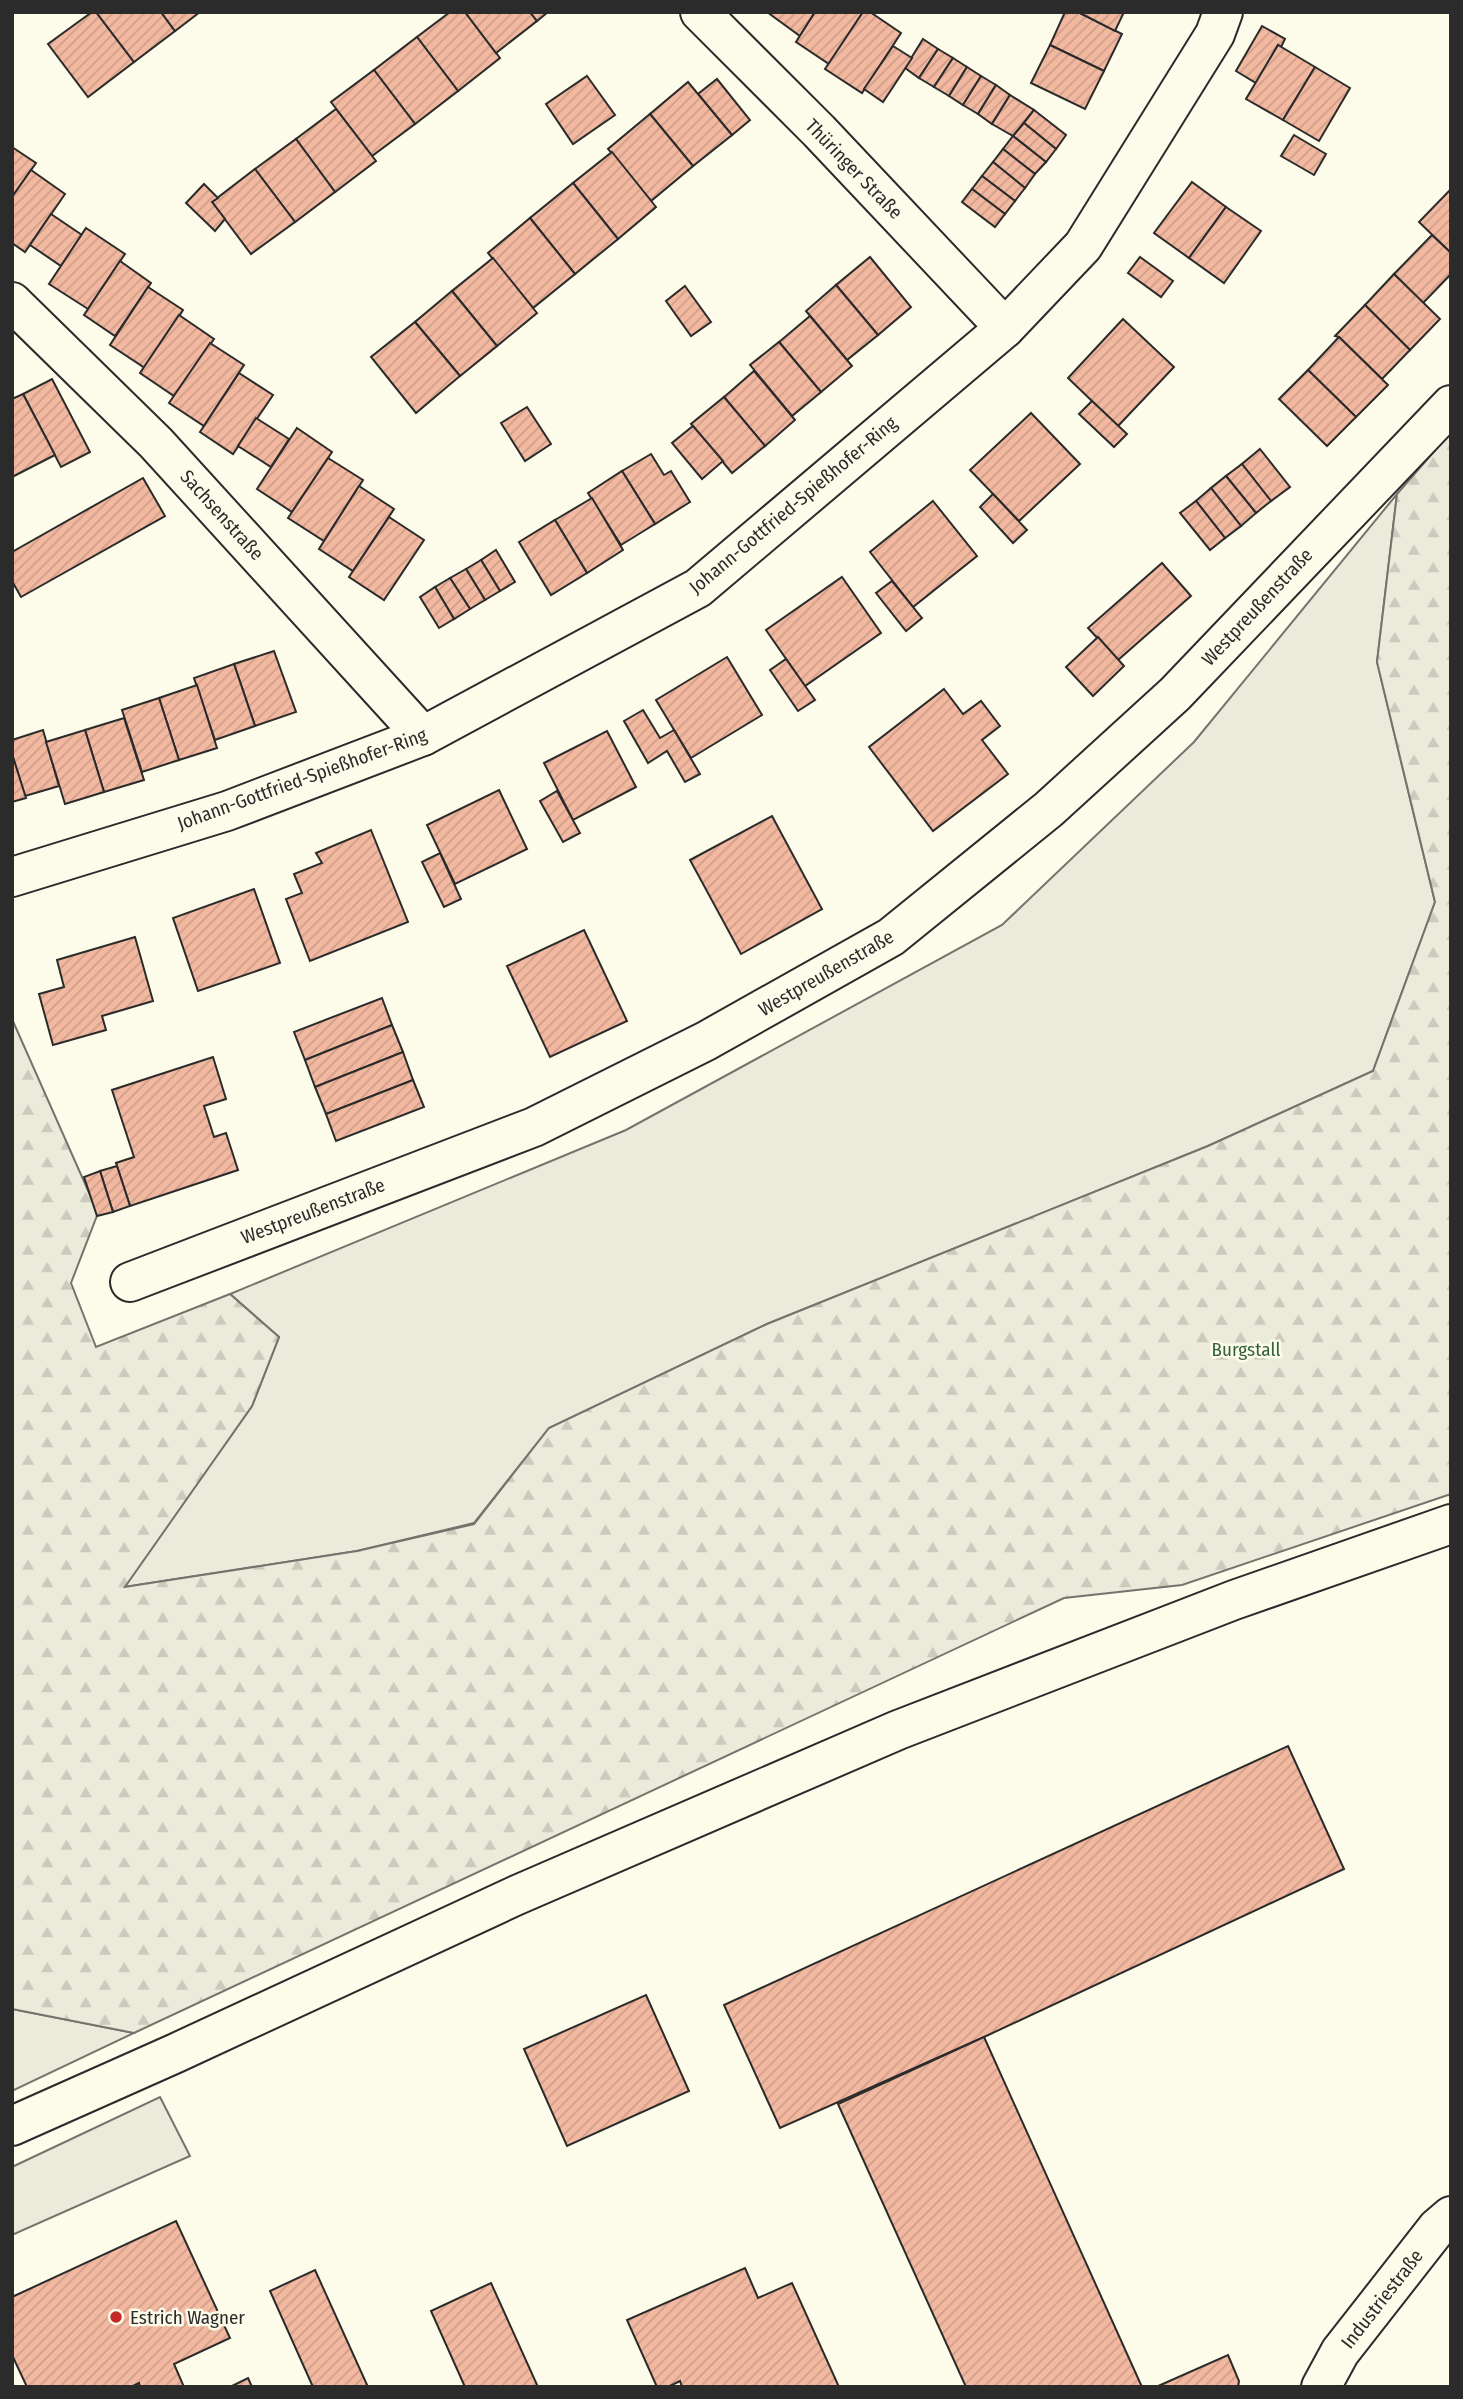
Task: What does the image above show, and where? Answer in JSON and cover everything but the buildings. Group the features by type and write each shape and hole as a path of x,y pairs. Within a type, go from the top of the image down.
{"main road":[{"name":"Thüringer Straße","path":"700,12 819,131 1005,328"},
{"name":"Johann-Gottfried-Spießhofer-Ring","path":"12,877 227,811 423,736 698,588 1005,328 1083,246 1215,34 1223,12"},
{"name":"Sachsenstraße","path":"12,302 156,443 423,736"},
{"name":"Westpreußenstraße","path":"130,1282 534,1127 706,1041 891,937 1049,809 1175,694 1451,405"},
{"path":"12,2126 517,1895 898,1730 1234,1600 1451,1524"},
{"name":"Industriestraße","path":"1321,2387 1340,2352 1437,2228 1451,2216"}],"green space":[{"name":"Burgstall","path":"1451,432 1451,1494 1182,1585 1064,1598 134,2033 12,2009 12,1019 98,1213 71,1283 96,1347 230,1294 279,1337 252,1406 125,1587 357,1551 474,1524 549,1428 767,1324 1208,1146 1373,1071 1435,902 1377,662 1397,494"},
{"path":"1397,494 1377,662 1435,902 1373,1071 1208,1146 767,1324 549,1428 474,1523 357,1551 124,1587 252,1406 279,1337 230,1294 626,1130 1002,925 1194,742"},
{"path":"12,2009 134,2033 12,2091"},
{"path":"160,2097 190,2156 12,2235 12,2167"}],"place":[{"name":"Estrich Wagner","path":"116,2317"}]}
